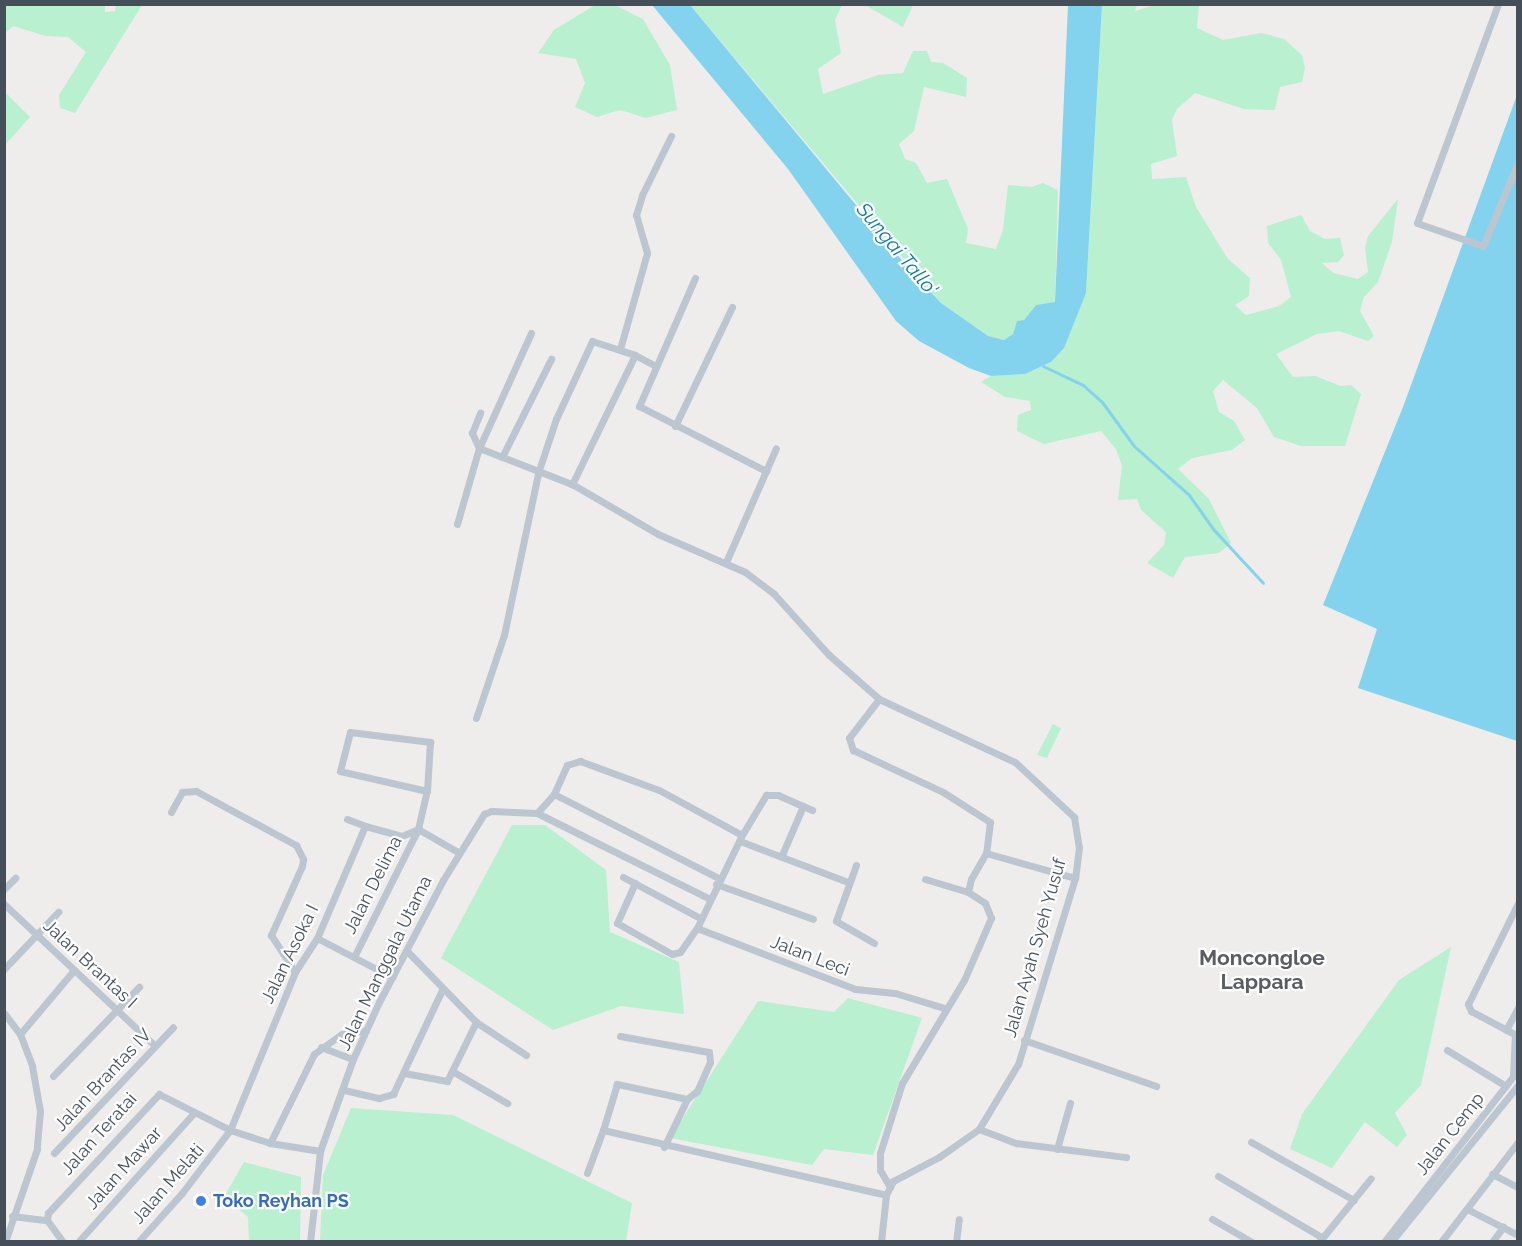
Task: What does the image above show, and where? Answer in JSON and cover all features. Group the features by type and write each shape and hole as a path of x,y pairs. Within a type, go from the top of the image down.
{"street":[{"path":"1498,4 1417,223 1483,246 1518,162"},
{"path":"620,348 647,253 636,215 642,195 671,136"},
{"path":"695,278 639,406 766,471"},
{"path":"675,426 732,307"},
{"path":"457,524 480,448 531,333"},
{"path":"476,718 504,635 538,473 590,342 620,348 656,366"},
{"path":"572,484 635,355"},
{"path":"502,457 551,359"},
{"path":"480,413 472,433 480,448"},
{"name":"Jalan Ayah Syeh Yusuf","path":"480,448 538,473 572,484 658,534 726,562 774,594 836,663 879,699 1015,762 1067,807 1078,829 1075,878 1024,1040 1003,1094 979,1129 939,1157 900,1175 890,1187 886,1195 881,1242"},
{"path":"726,562 776,448"},
{"path":"879,699 849,738 849,745 987,818 986,853 970,879 968,892"},
{"name":"Jalan Delima","path":"355,955 418,829 427,790 430,742 350,732 340,771 427,790"},
{"path":"710,899 537,813 554,794 567,765 580,761 659,790 741,838 848,882"},
{"path":"171,812 182,792 196,791 296,846 303,859 302,866 271,935 295,972"},
{"path":"554,794 718,881 813,919"},
{"path":"635,883 616,922 672,954 680,952 697,928 718,881 766,795 778,795 812,810"},
{"path":"782,855 803,806"},
{"name":"Jalan Manggala Utama","path":"310,1242 320,1151 344,1090 353,1059 392,977 458,852 488,811 537,813"},
{"path":"347,819 402,836 418,829 458,852"},
{"name":"Jalan Asoka I","path":"221,1145 230,1130 295,972 317,938 365,826"},
{"path":"986,853 1075,878"},
{"path":"856,865 848,882 836,921 874,943"},
{"path":"623,877 700,918"},
{"path":"4,889 15,878"},
{"path":"890,1187 880,1170 880,1153 902,1083 945,1008 964,980 991,918 985,903 968,892 925,879"},
{"path":"1516,1035 1471,1011 1468,1004 1518,903"},
{"name":"Jalan Brantas I","path":"4,904 155,1046"},
{"path":"4,969 58,912"},
{"name":"Jalan Leci","path":"697,928 855,989 895,993 945,1008"},
{"path":"317,938 355,955 392,977"},
{"path":"407,951 442,990 476,1022 526,1055"},
{"path":"20,1034 74,970"},
{"path":"53,1076 139,987"},
{"path":"344,1090 365,1097 388,1097 404,1072 442,990"},
{"path":"1506,1030 1518,1007"},
{"path":"4,1013 20,1034 32,1066 40,1112 37,1149 12,1216 5,1242"},
{"path":"404,1072 444,1083 476,1022"},
{"name":"Jalan Brantas IV","path":"54,1153 173,1027"},
{"path":"270,1143 306,1064 321,1047 342,1034 366,1030"},
{"name":"Jalan Cemp","path":"1384,1242 1506,1086 1515,1066 1516,1035"},
{"path":"620,1036 709,1052 710,1062 697,1091 687,1099 663,1147"},
{"path":"1024,1040 1156,1086"},
{"path":"321,1047 353,1059"},
{"path":"1447,1050 1506,1086"},
{"path":"452,1071 507,1103"},
{"path":"587,1173 617,1084 687,1099"},
{"path":"1391,1242 1516,1089"},
{"name":"Jalan Teratai","path":"47,1220 48,1213 153,1096 164,1095 193,1114 230,1130 270,1143 320,1151"},
{"path":"1057,1149 1070,1104"},
{"name":"Jalan Mawar","path":"78,1242 193,1114"},
{"path":"979,1129 1003,1140 1126,1157"},
{"path":"603,1130 663,1147 886,1195"},
{"path":"1251,1142 1354,1200"},
{"path":"1441,1242 1518,1142"},
{"name":"Jalan Melati","path":"138,1242 221,1145"},
{"path":"1492,1174 1518,1187"},
{"path":"1218,1176 1320,1239 1371,1178"},
{"path":"1467,1209 1518,1235"},
{"path":"12,1216 47,1220 63,1242"},
{"path":"956,1242 959,1219"},
{"path":"1212,1219 1252,1242"},
{"path":"1492,1242 1503,1227"}],"green space":[{"path":"5,4 105,5 105,12 115,11 116,5 142,5 75,113 60,108 59,95 86,52 68,37 46,36 13,26 5,33"},
{"path":"913,4 903,27 865,5"},
{"path":"595,5 615,5 643,19 670,65 677,110 646,118 620,110 597,117 575,107 585,83 576,59 538,53 554,30"},
{"path":"690,5 842,5 835,20 841,53 818,69 823,94 878,75 903,73 913,51 927,51 931,62 943,63 967,78 966,97 924,87 914,131 899,144 905,159 916,163 927,183 947,179 968,229 966,243 996,249 1003,230 1008,185 1031,187 1043,183 1058,190 1055,303 1036,305 1024,320 1017,322 1013,334 1004,340 988,336 941,303"},
{"path":"1102,5 1137,5 1135,11 1155,5 1199,5 1197,28 1223,40 1261,33 1284,39 1302,55 1305,68 1302,82 1280,87 1275,110 1244,109 1195,93 1177,109 1172,120 1177,156 1151,164 1152,179 1186,177 1196,207 1228,259 1250,278 1249,296 1235,305 1246,315 1279,306 1291,297 1281,260 1268,243 1267,226 1301,215 1310,231 1325,239 1340,238 1344,255 1338,262 1322,263 1333,273 1358,279 1368,272 1365,248 1368,236 1398,199 1392,242 1378,282 1364,297 1360,311 1374,336 1368,341 1339,331 1317,334 1276,354 1293,377 1315,376 1341,386 1351,385 1361,394 1345,446 1301,446 1274,437 1257,408 1223,380 1213,391 1219,412 1234,421 1245,440 1232,450 1192,458 1178,469 1209,499 1231,543 1219,553 1185,557 1173,578 1147,563 1164,545 1166,532 1141,510 1137,499 1118,500 1122,466 1116,449 1101,431 1044,444 1017,431 1018,415 1031,410 1030,401 1005,397 981,382 991,376 1025,374 1051,362 1086,293"},
{"path":"5,92 30,117 4,145"},
{"path":"1053,724 1061,728 1047,758 1037,755"},
{"path":"512,825 545,825 606,870 610,932 679,962 684,1014 621,1006 553,1030 441,958"},
{"path":"1451,947 1421,1085 1395,1113 1407,1135 1397,1147 1365,1122 1332,1168 1290,1149 1302,1114 1399,980"},
{"path":"848,998 922,1018 873,1155 824,1149 812,1165 670,1138 758,1001 834,1012"},
{"path":"351,1108 453,1115 632,1203 626,1241 320,1241 323,1175"},
{"path":"244,1162 301,1177 300,1241 249,1241 248,1217 224,1197"}],"water":[{"path":"652,5 690,5 905,264 941,303 988,336 1004,340 1013,334 1017,321 1024,320 1036,305 1055,302 1068,5 1102,5 1086,293 1064,348 1051,362 1025,374 991,376 969,368 919,341 896,321 788,169"},
{"path":"1517,95 1517,741 1358,688 1377,629 1323,605 1403,407"}],"waterway":[{"path":"1043,366 1083,385 1102,402 1134,446 1189,495 1214,530 1263,583"}],"place":[{"name":"Toko Reyhan PS","path":"201,1201"}],"district":[{"name":"Moncongloe Lappara","path":"1262,970"}],"water label":[{"name":"Sungai Tallo'","path":"897,249"}]}
